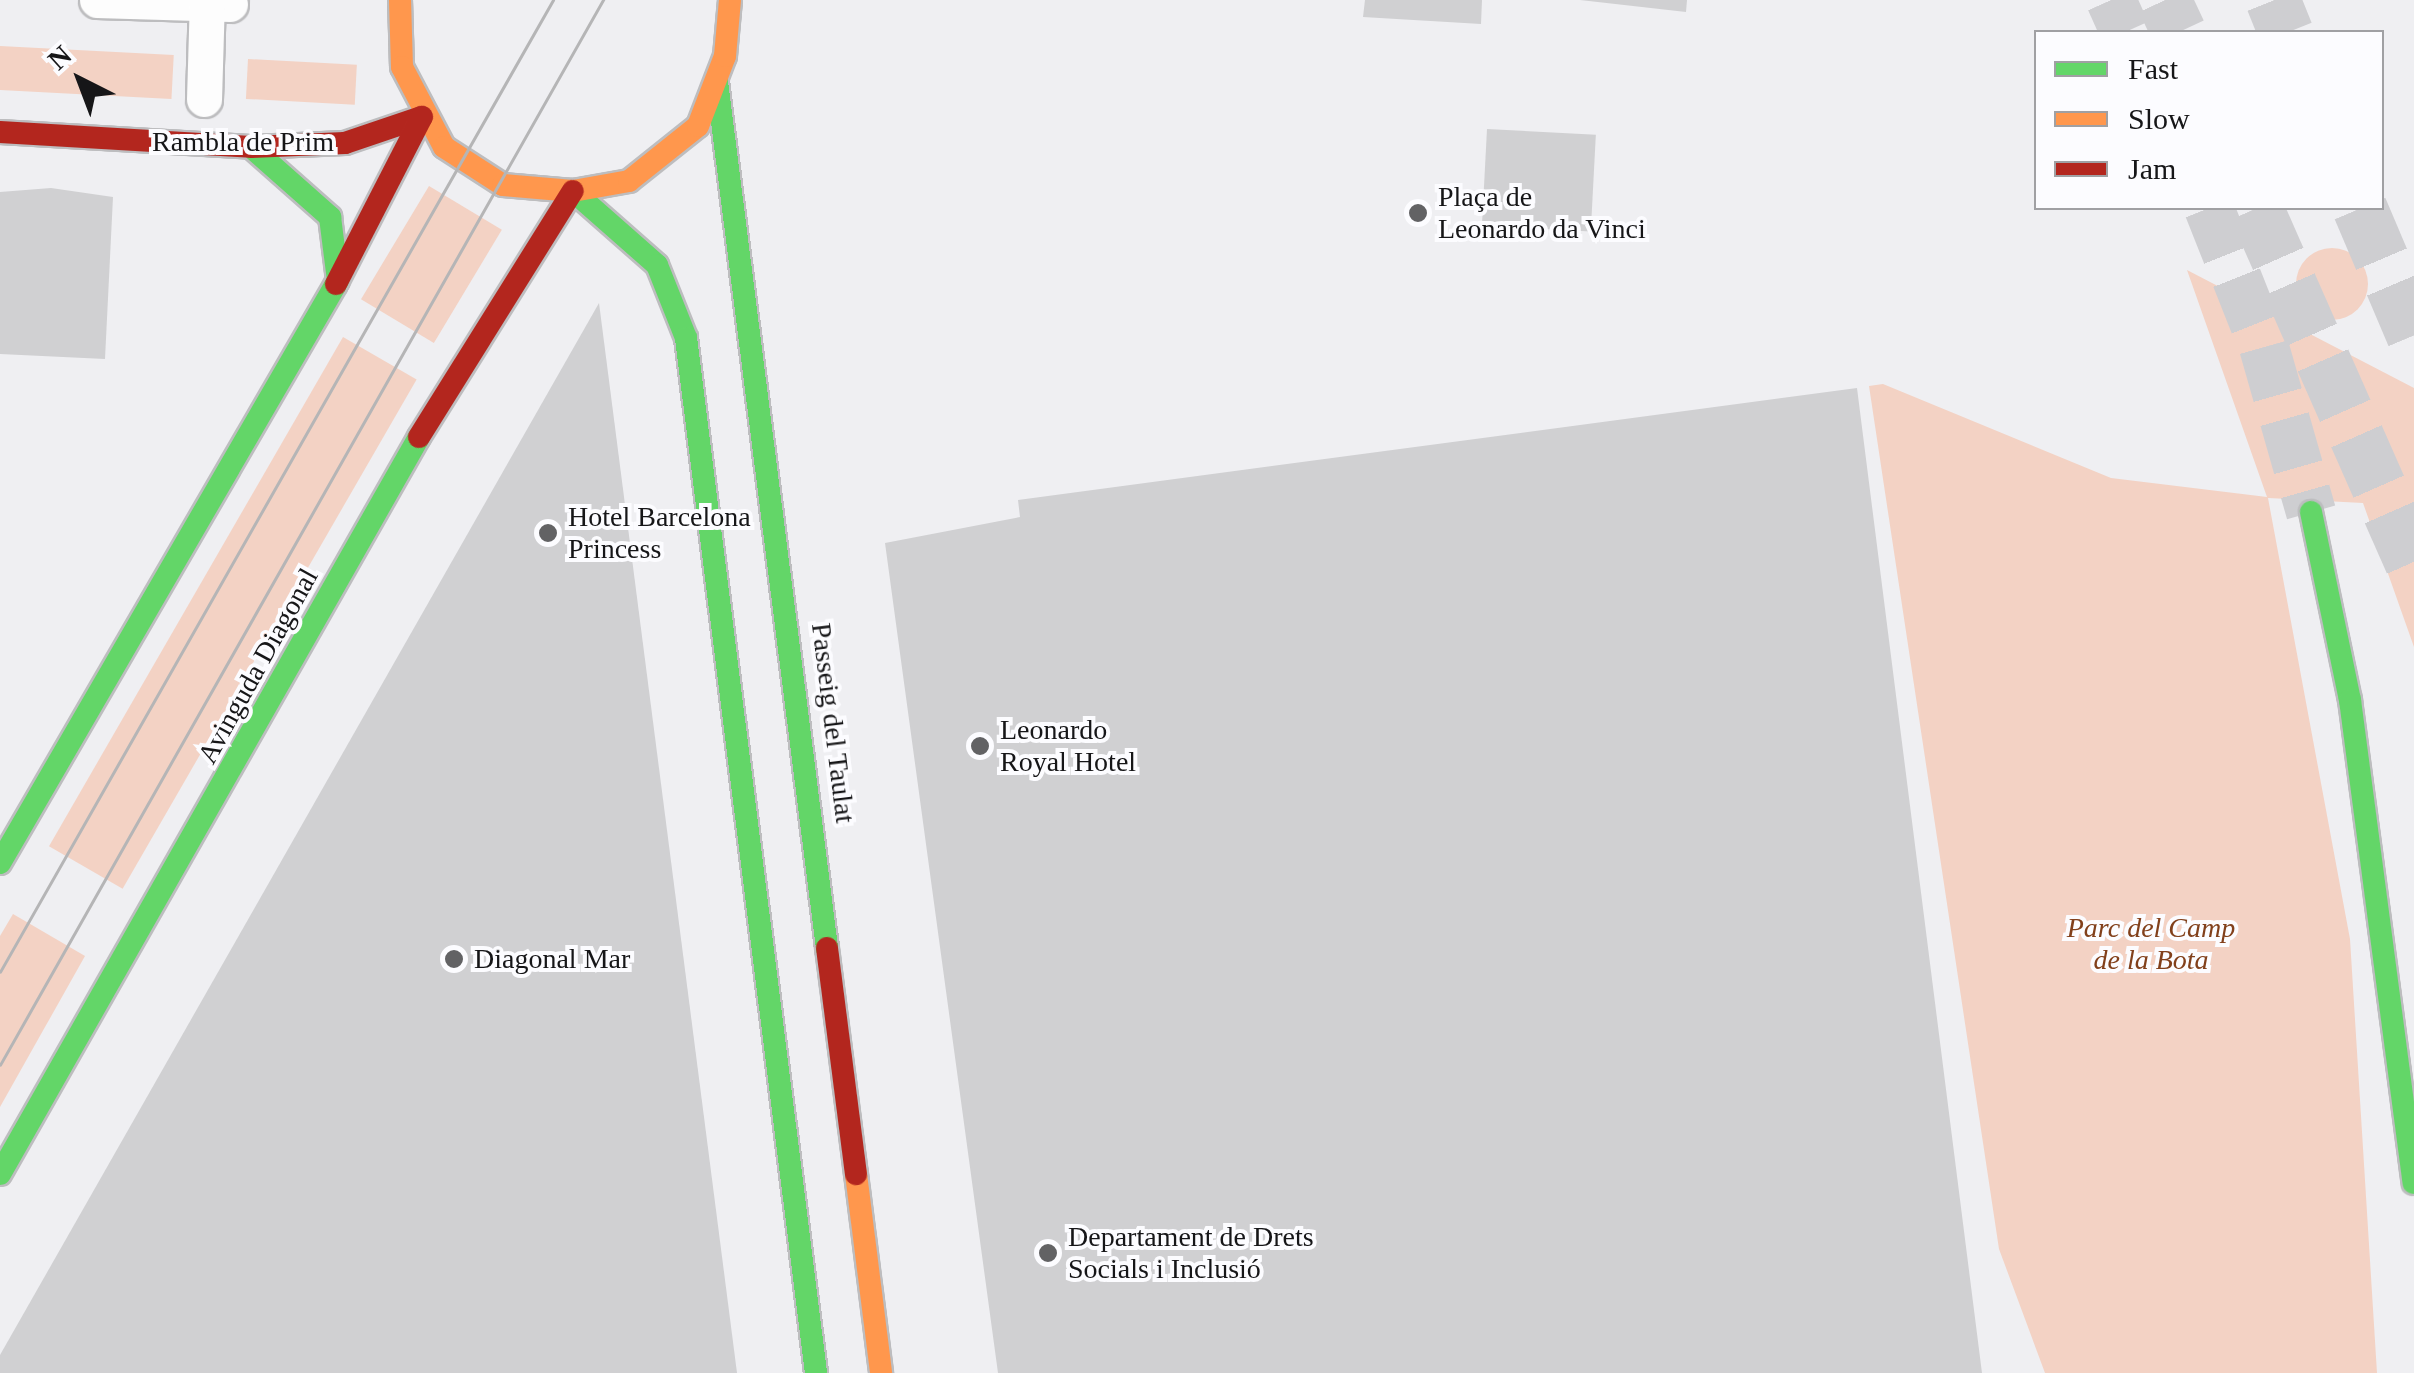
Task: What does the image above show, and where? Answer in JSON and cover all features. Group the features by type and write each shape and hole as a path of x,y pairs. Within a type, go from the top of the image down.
{"main road":[{"path":"400,0 400,54 422,117 462,162 503,185 573,191 629,181 666,160 698,126 717,82 730,0"},
{"name":"Passeig del Taulat","path":"717,82 881,1373"},
{"path":"0,863 338,280 422,117"},
{"name":"Rambla de Prim","path":"0,132 251,147 345,143 422,117"},
{"path":"251,147 310,190 330,217 338,280"},
{"path":"573,191 657,265 686,338 816,1373"},
{"name":"Avinguda Diagonal","path":"0,1174 448,385 573,191"},
{"path":"2311,512 2350,700 2414,1183"}],"street":[{"name":"Rambla de Prim","path":"97,0 214,2 204,99"}],"green space":[{"path":"0,46 174,55 171,99 0,90"},
{"path":"248,59 357,65 355,105 246,99"},
{"path":"429,186 502,230 434,343 361,299"},
{"path":"2332,248 2346,250 2358,258 2366,270 2366,298 2358,310 2346,318 2332,320 2318,318 2306,310 2298,298 2296,284 2298,270 2306,258 2318,250"},
{"name":"Parc del Camp de la Bota","path":"2187,270 2414,388 2414,647 2363,503 2268,498 2350,939 2377,1373 2045,1373 1999,1249 1869,386 1883,384 2111,478 2267,497"},
{"path":"343,337 417,380 123,889 49,846"},
{"path":"13,914 85,956 0,1107 0,936"}],"building":[{"path":"1365,0 1482,0 1481,24 1363,17"},
{"path":"1580,0 1687,0 1686,12"},
{"path":"1487,129 1596,135 1591,232 1482,226"},
{"path":"51,188 113,197 105,359 0,354 0,192"},
{"name":"Diagonal Mar","path":"599,303 737,1373 0,1373 0,1355"},
{"path":"1857,388 1982,1373 998,1373 885,543 1020,517 1018,500"}],"tunnel":[{"path":"2111,0 2124,30"},
{"path":"2164,0 2178,30"},
{"path":"2273,0 2285,30"},
{"path":"2210,210 2264,347 2311,512"},
{"path":"2257,210 2414,567"},
{"path":"2361,210 2414,335"}],"tram line":[{"path":"0,972 553,0"},
{"path":"0,1065 603,0"}],"traffic: fast":[{"path":"717,82 827,948"},
{"path":"251,147 330,217 338,280"},
{"path":"573,191 657,265 686,338 816,1373"},
{"path":"0,863 336,284"},
{"path":"0,1174 419,437"},
{"path":"2311,512 2350,700 2414,1183"}],"traffic: slow":[{"path":"400,0 402,67 444,147 503,185 573,191 629,181 698,126 725,56 730,0"},
{"path":"856,1174 881,1373"}],"traffic: jam":[{"path":"0,132 251,147 345,143 422,117"},
{"path":"336,284 422,117"},
{"path":"419,437 573,191"},
{"path":"827,948 856,1174"}],"place":[{"name":"Plaça de Leonardo da Vinci","path":"1418,213"},
{"name":"Hotel Barcelona Princess","path":"548,533"},
{"name":"Leonardo Royal Hotel","path":"980,746"},
{"name":"Diagonal Mar","path":"454,959"},
{"name":"Departament de Drets Socials i Inclusió","path":"1048,1253"}]}
